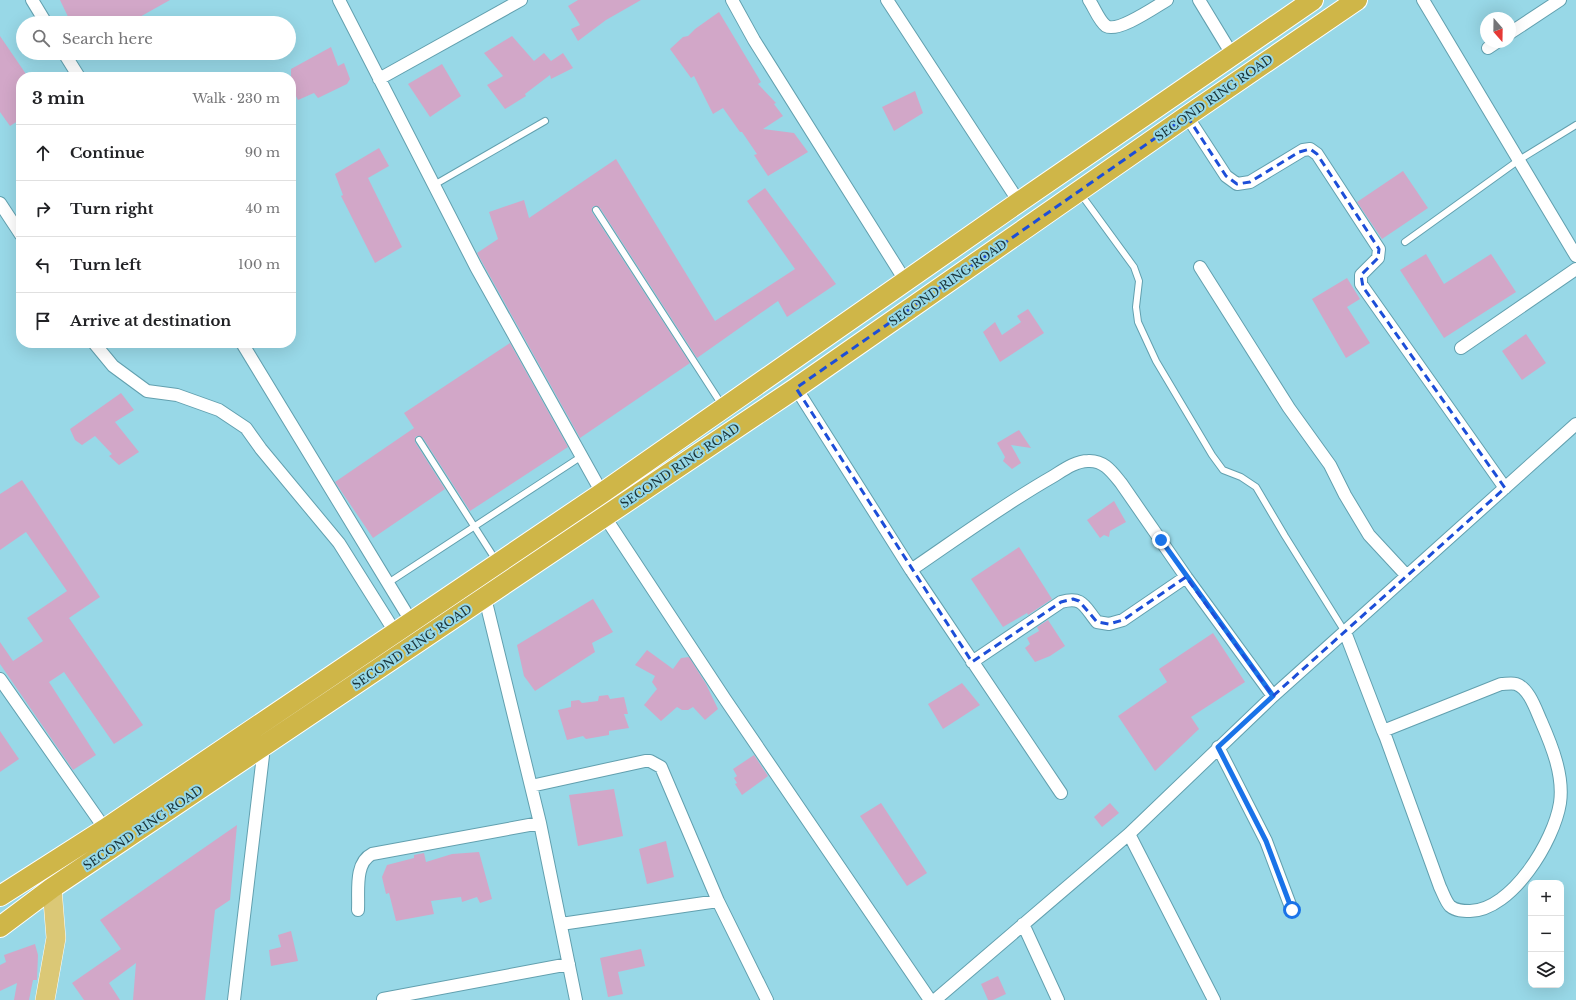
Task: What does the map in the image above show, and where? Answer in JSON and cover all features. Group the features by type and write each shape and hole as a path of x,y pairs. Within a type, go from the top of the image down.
{"highway":[{"name":"SECOND RING ROAD","path":"0,896 105,829 602,493 1019,202 1313,0"},
{"name":"SECOND RING ROAD","path":"0,927 52,888 264,747 796,388 1080,192 1187,116 1357,0"}],"main road":[{"path":"45,1000 56,938 52,888"}],"street":[{"path":"32,0 42,16"},
{"path":"338,0 476,267 602,493"},
{"path":"380,79 521,0"},
{"path":"732,0 758,46 906,282"},
{"path":"887,0 1019,202"},
{"path":"1089,0 1104,24 1110,28 1123,25 1167,0"},
{"path":"1199,0 1233,56"},
{"path":"1423,0 1576,256"},
{"path":"1516,29 1560,0"},
{"path":"68,60 76,72"},
{"path":"1187,116 1226,176 1237,184 1250,182 1303,150 1310,149 1317,154 1379,249 1378,258 1361,275 1362,284 1505,488"},
{"path":"0,203 16,227"},
{"path":"1200,267 1289,408 1330,465 1345,495 1369,535 1407,576"},
{"path":"1461,348 1575,273"},
{"path":"98,348 113,366 146,391 177,395 219,410 246,428 261,449 339,543 403,627"},
{"path":"245,348 388,583 403,627"},
{"path":"796,388 911,570 1061,793"},
{"path":"935,1000 1129,834 1218,747 1273,696 1576,424"},
{"path":"911,570 1029,490 1070,467 1086,461 1096,461 1112,471 1137,505 1186,578 1273,696"},
{"path":"605,517 725,699 930,1000"},
{"path":"972,662 1061,602 1073,599 1079,601 1097,622 1109,624 1123,620 1186,578"},
{"path":"485,598 540,824 576,1000"},
{"path":"1345,632 1384,732 1440,887 1449,905 1455,910 1462,911 1491,907 1506,896 1539,857 1560,804 1560,783 1554,756 1535,706 1525,691 1516,684 1501,684 1384,732"},
{"path":"0,679 105,829"},
{"path":"234,1000 264,747"},
{"path":"1218,747 1266,841 1292,910"},
{"path":"531,786 645,761 656,763 661,767 718,901 767,1000"},
{"path":"358,910 360,869 366,857 372,854 540,824"},
{"path":"1129,834 1214,1000"},
{"path":"561,924 718,901"},
{"path":"1023,924 1058,1000"},
{"path":"383,999 569,964"}],"lane":[{"path":"434,185 545,121"},
{"path":"1405,242 1519,160 1576,125"},
{"path":"1080,192 1134,267 1140,281 1136,314 1143,335 1212,455 1224,470 1241,477 1256,487 1284,536 1345,632"},
{"path":"596,210 724,408"},
{"path":"419,440 498,563"},
{"path":"388,583 582,456"}],"highlighted area":[{"path":"1187,116 1226,176 1237,184 1250,182 1299,152 1310,149 1317,154 1379,249 1378,258 1361,275 1363,287 1505,488 1273,696 1186,577 1123,620 1109,624 1097,622 1079,601 1073,599 1061,602 972,662 796,388"}],"building":[{"path":"60,0 170,0 141,16 68,16"},
{"path":"578,0 641,0 606,20 578,41 571,29 580,25 568,6"},
{"path":"719,12 761,82 758,84 776,103 774,104 783,116 763,129 794,133 808,152 768,176 754,155 757,154 742,132 740,132 723,108 713,114 694,76 691,78 670,49 683,37 688,36 695,29"},
{"path":"0,36 25,72 16,72 16,122 10,126 0,112"},
{"path":"512,36 534,61 544,53 551,61 563,53 573,68 551,79 550,75 525,94 526,96 505,109 487,85 503,76 484,53"},
{"path":"331,47 338,66 344,63 350,79 347,84 318,98 314,93 298,100 296,96 296,72 291,72 291,69"},
{"path":"442,64 461,96 430,117 408,84"},
{"path":"915,91 923,113 894,131 882,107"},
{"path":"379,148 389,166 368,178 402,247 375,263 341,196 343,195 335,174"},
{"path":"616,159 715,321 795,269 747,201 765,188 836,284 787,317 778,301 697,358 600,208 594,206 592,208 592,212 690,363 580,438 477,253 498,239 489,212 524,200 529,218"},
{"path":"1403,171 1428,208 1382,239 1357,202"},
{"path":"1426,254 1444,284 1491,254 1516,292 1444,338 1400,270"},
{"path":"1347,278 1360,299 1347,307 1370,343 1346,358 1312,299"},
{"path":"1028,309 1044,333 1000,362 983,332 995,322 1002,335 1021,322 1017,316"},
{"path":"1526,334 1546,363 1522,380 1502,351"},
{"path":"510,343 568,447 470,511 423,438 417,436 415,438 415,442 445,489 373,538 335,482 414,428 404,413"},
{"path":"121,393 134,410 115,422 139,452 119,465 109,456 112,454 95,436 82,445 75,440 70,429"},
{"path":"1019,430 1031,448 1011,445 1021,463 1012,469 1003,461 1005,457 997,443"},
{"path":"22,480 100,597 69,618 143,725 114,744 64,672 49,682 96,755 73,770 0,664 0,642 13,661 43,641 27,618 67,591 26,532 0,550 0,494"},
{"path":"1114,501 1126,522 1110,531 1109,537 1104,535 1100,538 1087,520"},
{"path":"1019,547 1052,599 1028,615 1027,613 1003,627 971,579"},
{"path":"593,599 613,632 592,643 595,652 535,691 524,676 517,645"},
{"path":"1048,620 1065,646 1050,656 1035,662 1025,648 1030,644 1027,638 1039,631 1037,627"},
{"path":"1213,633 1245,682 1191,717 1199,729 1155,771 1118,716 1167,682 1159,669"},
{"path":"647,650 673,669 681,658 689,657 706,684 718,709 705,720 693,707 688,710 682,710 677,707 661,721 644,705 657,689 652,682 655,676 635,665"},
{"path":"962,683 980,705 943,729 928,704"},
{"path":"608,695 610,699 624,697 628,714 624,714 629,728 609,731 609,735 586,739 583,736 567,740 558,710 571,707 571,701 579,700 582,703 598,701 599,696"},
{"path":"0,731 19,759 0,772"},
{"path":"754,755 768,776 742,795 735,784 737,783 734,778 737,776 733,769"},
{"path":"614,789 623,836 578,846 569,795"},
{"path":"881,803 927,873 907,886 860,816"},
{"path":"1110,803 1119,813 1102,827 1094,817"},
{"path":"237,825 230,900 215,910 205,1000 133,1000 136,963 109,983 120,1000 84,1000 72,983 121,949 100,920"},
{"path":"666,841 674,877 647,884 639,849"},
{"path":"479,852 492,899 480,903 477,897 462,902 461,897 431,901 434,914 396,921 389,893 386,894 382,877 387,865 414,858 414,855 424,853 426,862 452,854"},
{"path":"291,931 298,961 271,966 269,950 281,947 278,935"},
{"path":"35,944 38,955 37,980 33,980 29,1000 14,1000 17,983 0,991 0,965 6,962 4,955"},
{"path":"641,949 645,966 618,972 623,994 608,997 600,958"},
{"path":"998,976 1006,994 993,1000 988,1000 981,984"}],"route":[{"path":"1161,540 1186,578 1273,696 1218,747 1266,841 1292,910"}]}
